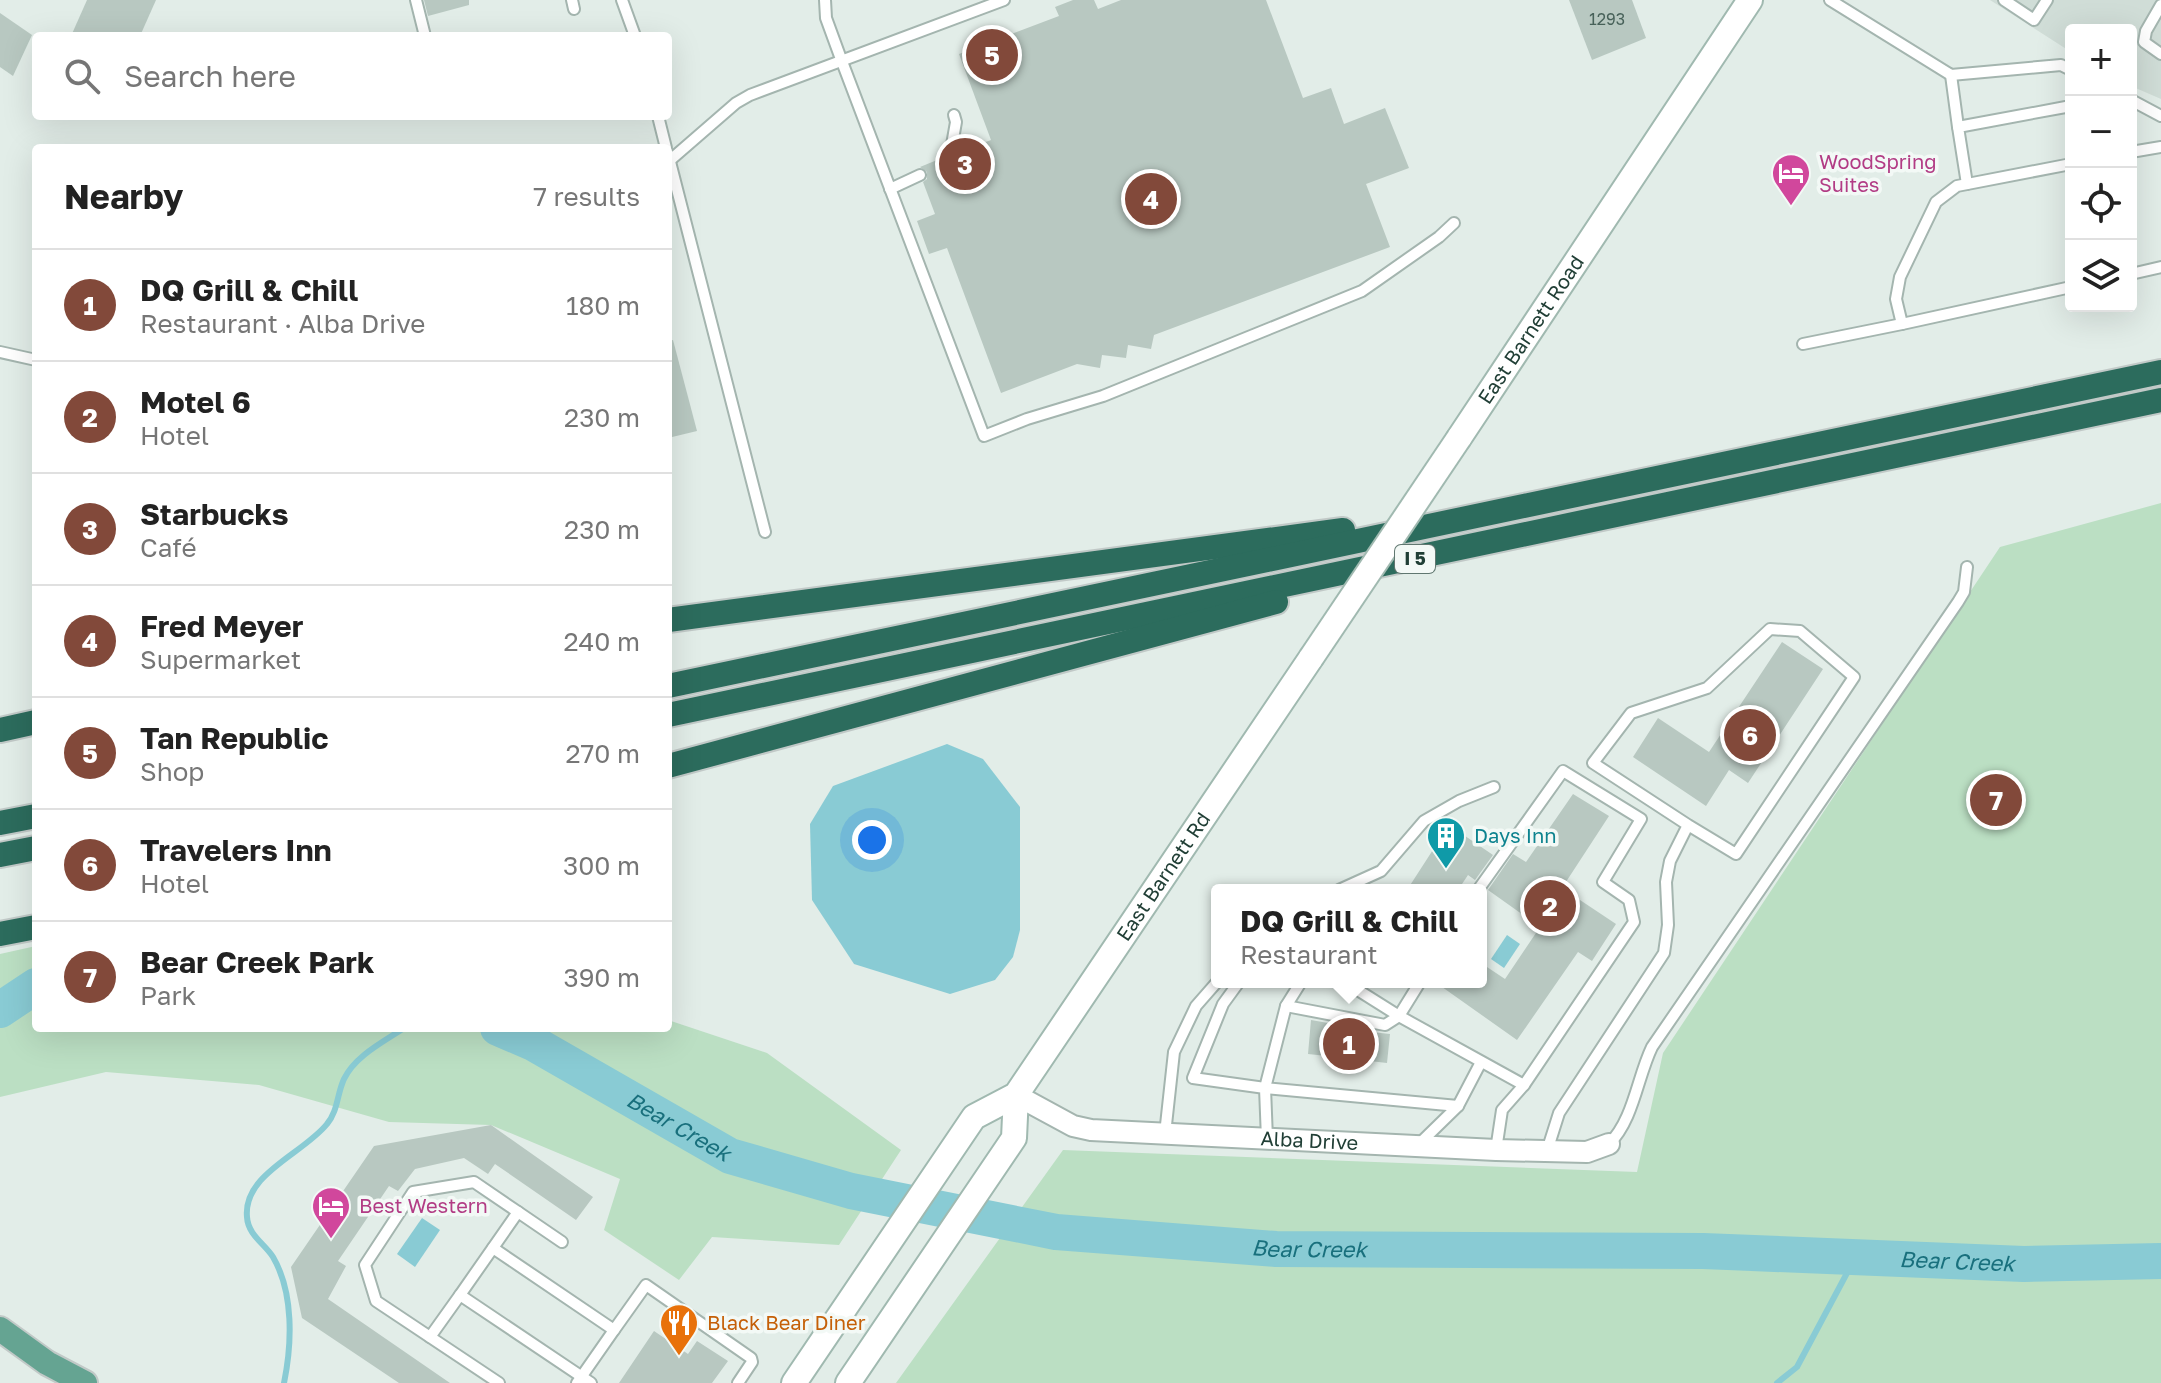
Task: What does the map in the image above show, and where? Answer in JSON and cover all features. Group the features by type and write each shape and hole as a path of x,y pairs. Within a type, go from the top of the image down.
{"highway":[{"name":"I 5","path":"672,685 2161,372"},
{"name":"I 5","path":"672,714 2161,400"},
{"path":"672,619 1323,532 1457,518"},
{"path":"672,765 1222,619 1431,556"},
{"path":"0,730 32,723"},
{"path":"0,823 32,817"},
{"path":"0,855 32,849"},
{"path":"0,934 32,928"}],"main road":[{"name":"East Barnett Road","path":"1311,658 1751,0"},
{"name":"East Barnett Rd","path":"794,1383 974,1117 1016,1095 1311,658"},
{"path":"848,1383 1014,1138 1016,1095"},
{"path":"2,1331 47,1363 85,1383"}],"street":[{"name":"Alba Drive","path":"1016,1095 1073,1126 1091,1130 1496,1150 1587,1152 1609,1144"}],"lane":[{"path":"416,0 424,32"},
{"path":"622,0 634,32"},
{"path":"825,0 826,18 984,436 1027,419 1103,396 1362,291 1454,223"},
{"path":"672,157 743,99 841,59 1004,0"},
{"path":"1830,0 1951,75 2065,67"},
{"path":"2004,0 2034,20 2047,0"},
{"path":"2161,5 2146,31 2144,42 2161,54"},
{"path":"1951,75 1967,184"},
{"path":"2137,103 2161,116"},
{"path":"1958,127 2065,107"},
{"path":"950,156 956,122 954,115"},
{"path":"659,120 665,144"},
{"path":"2137,151 2161,147"},
{"path":"1902,324 1896,299 1900,277 1936,202 1957,186 2065,165"},
{"path":"672,171 765,532"},
{"path":"890,189 920,175"},
{"path":"2137,273 2161,267"},
{"path":"1803,344 2065,288"},
{"path":"0,352 32,359"},
{"path":"1609,1144 1624,1125 1642,1067 1652,1047 1958,602 1964,592 1967,567"},
{"path":"1770,629 1800,631 1854,677 1736,854 1688,825 1593,763 1631,713 1707,688 1770,629"},
{"path":"1482,884 1563,771 1641,819 1603,882 1629,900 1634,922 1524,1085 1502,1110 1496,1150"},
{"path":"1352,884 1381,871 1424,821 1459,801 1494,787"},
{"path":"1547,1151 1559,1113 1664,953 1668,925 1666,882 1670,861 1688,825"},
{"path":"1165,1134 1174,1052 1196,1006 1212,988"},
{"path":"1235,988 1223,1004 1193,1078 1458,1106"},
{"path":"1267,1139 1265,1088 1286,1006 1297,988"},
{"path":"1355,988 1524,1085"},
{"path":"1286,1006 1385,1025 1399,1016 1416,988"},
{"path":"1417,1146 1458,1106 1481,1062"},
{"path":"499,1383 376,1301 365,1265 413,1192 474,1182 562,1242"},
{"path":"430,1337 518,1212"},
{"path":"493,1248 614,1330"},
{"path":"460,1295 583,1381 646,1285 751,1358 752,1362 738,1383"}],"shaded area":[{"path":"1990,0 2161,0 2161,99 2137,89 2137,24 2065,24 2065,48"}],"green space":[{"path":"2161,503 2161,1383 896,1383 1063,1150 1637,1172 1663,1053 2000,547"},
{"path":"32,947 32,1032 672,1032 672,1021 767,1053 901,1150 839,1245 712,1237 679,1280 604,1230 620,1179 491,1125 389,1122 259,1085 106,1072 0,1097 0,954"}],"water":[{"path":"947,744 983,759 1020,807 1020,930 1013,957 995,980 950,994 854,964 812,900 810,824 833,786"},
{"path":"1507,935 1520,944 1504,968 1491,959"},
{"path":"422,1218 440,1230 415,1267 397,1254"}],"building":[{"path":"87,0 156,0 142,32 73,32"},
{"path":"424,0 469,0 469,5 428,16"},
{"path":"1073,0 1094,0 1098,9 1121,0 1266,0 1303,98 1331,88 1344,124 1385,108 1409,168 1366,184 1390,247 1154,335 1151,349 1128,345 1126,358 1102,355 1100,368 1077,364 1001,393 947,248 929,254 917,221 935,214 923,182 927,179 927,172 920,167 942,158 948,164 953,163 959,152 991,140 959,54 1059,16 1055,7"},
{"path":"1569,0 1632,0 1646,38 1592,60"},
{"path":"0,13 32,35 13,76 0,67"},
{"path":"672,340 697,431 672,437"},
{"path":"1782,642 1823,669 1748,783 1729,770 1706,806 1633,757 1658,718 1709,752"},
{"path":"1573,794 1609,816 1562,888 1616,924 1592,961 1578,952 1517,1040 1443,988 1487,988 1487,967 1505,979 1540,927 1488,890 1513,854 1526,862"},
{"name":"Days Inn","path":"1449,825 1493,855 1475,880 1468,875 1462,884 1411,884"},
{"path":"1311,1020 1390,1034 1387,1063 1361,1060 1360,1070 1326,1063 1327,1056 1308,1054"},
{"name":"Best Western","path":"491,1125 593,1197 576,1220 495,1164 488,1174 464,1158 415,1169 398,1191 389,1186 338,1261 346,1266 328,1299 450,1383 399,1383 302,1318 291,1267 374,1146"},
{"name":"Black Bear Diner","path":"654,1331 688,1354 697,1341 728,1361 712,1383 619,1383"}],"waterway":[{"name":"Bear Creek","path":"0,1010 32,989"},
{"path":"284,1383 290,1335 285,1286 273,1257 250,1229 248,1202 264,1177 327,1124 344,1079 355,1063 398,1032"},
{"name":"Bear Creek","path":"507,1032 533,1043 730,1156 851,1191 1056,1232 1276,1249 1703,1251 2024,1264 2161,1261"},
{"path":"1777,1383 1797,1367 1855,1258"}],"place":[{"name":"Tan Republic","path":"992,55"},
{"name":"Starbucks","path":"965,164"},
{"name":"Fred Meyer","path":"1151,199"},
{"name":"WoodSpring Suites","path":"1791,207"},
{"name":"Travelers Inn","path":"1750,735"},
{"name":"Bear Creek Park","path":"1996,800"},
{"name":"Days Inn","path":"1446,870"},
{"name":"Motel 6","path":"1550,906"},
{"name":"DQ Grill & Chill","path":"1349,1044"},
{"name":"Best Western","path":"331,1240"},
{"name":"Black Bear Diner","path":"679,1357"}]}
